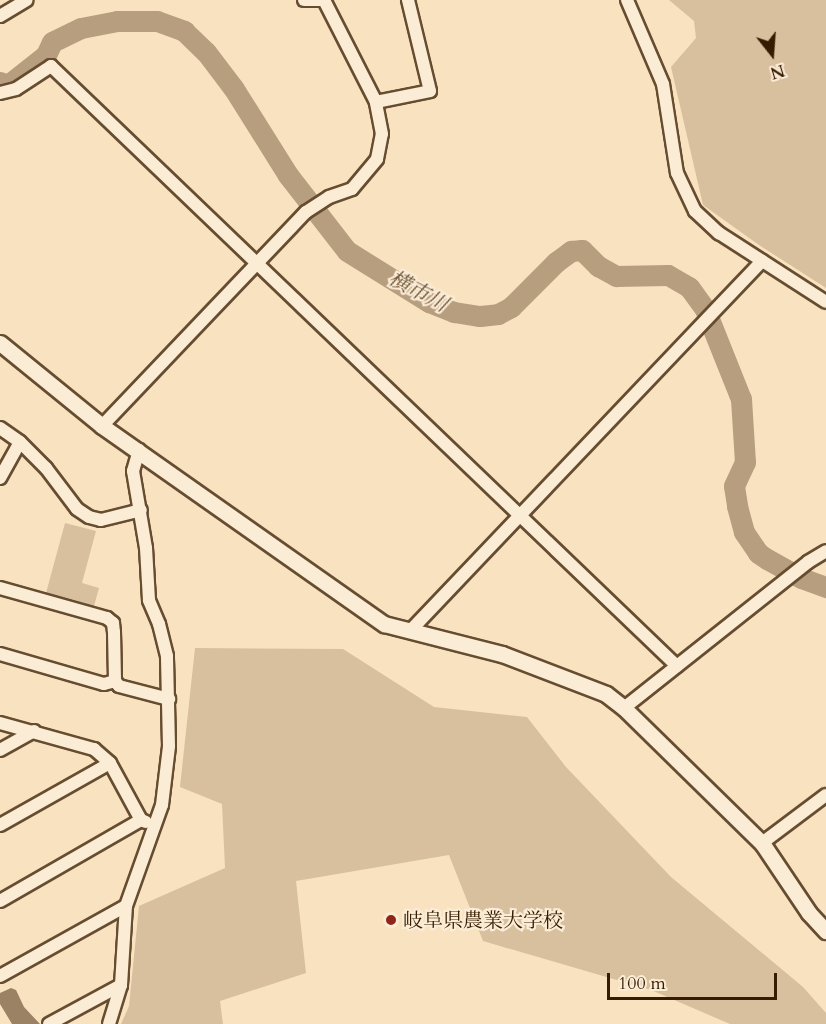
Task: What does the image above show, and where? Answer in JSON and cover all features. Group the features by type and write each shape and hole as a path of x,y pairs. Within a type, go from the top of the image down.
{"street":[{"path":"0,16 27,0"},
{"path":"102,426 306,212 329,197 352,189 377,159 382,134 376,102 325,0 304,0"},
{"path":"376,102 430,91 408,0"},
{"path":"627,0 663,84 677,173 685,195 706,223 826,302"},
{"path":"0,93 16,89 51,66 258,261 677,666"},
{"path":"410,632 762,261"},
{"path":"0,343 102,426 140,450 384,624 502,654 554,672 606,694 624,708 762,843 809,913 826,931"},
{"path":"0,429 20,442 46,468 77,509 89,517 101,520 141,510"},
{"path":"0,478 20,442"},
{"path":"109,1024 121,985 126,906 130,888 162,805 169,746 167,656 147,589 141,510 133,471 140,450"},
{"path":"624,708 808,562 826,551"},
{"path":"0,588 107,618 113,623 115,681 119,686 169,699"},
{"path":"0,654 104,684 115,681"},
{"path":"0,723 94,749 110,763 141,820"},
{"path":"0,750 34,731"},
{"path":"0,825 110,763"},
{"path":"762,843 826,795"},
{"path":"0,901 141,820 156,824"},
{"path":"0,976 126,906"},
{"path":"49,1024 121,985"}],"shaded area":[{"path":"669,0 826,0 826,288 759,245 703,205 671,67 696,38 694,21"},
{"path":"65,523 96,531 82,583 99,588 94,606 46,593"},
{"path":"195,648 343,649 434,707 527,717 566,767 671,877 803,987 826,1013 826,1024 730,1024 651,990 483,941 449,855 296,881 306,973 220,1001 223,1024 121,1024 129,1006 139,906 225,868 222,804 180,787"}],"building":[{"path":"11,988 16,990 24,1007 40,1024 12,1024 0,1004 0,993"}],"waterway":[{"name":"横市川","path":"0,82 8,85 46,55 52,42 81,28 117,21 157,21 184,31 206,52 234,89 288,175 347,251 429,302 454,312 480,316 498,314 511,307 556,262 571,251 582,250 598,266 616,276 668,275 689,287 705,309 741,399 745,462 734,486 744,532 758,553 801,578 826,587"}],"place":[{"name":"岐阜県農業大学校","path":"391,920"}]}
